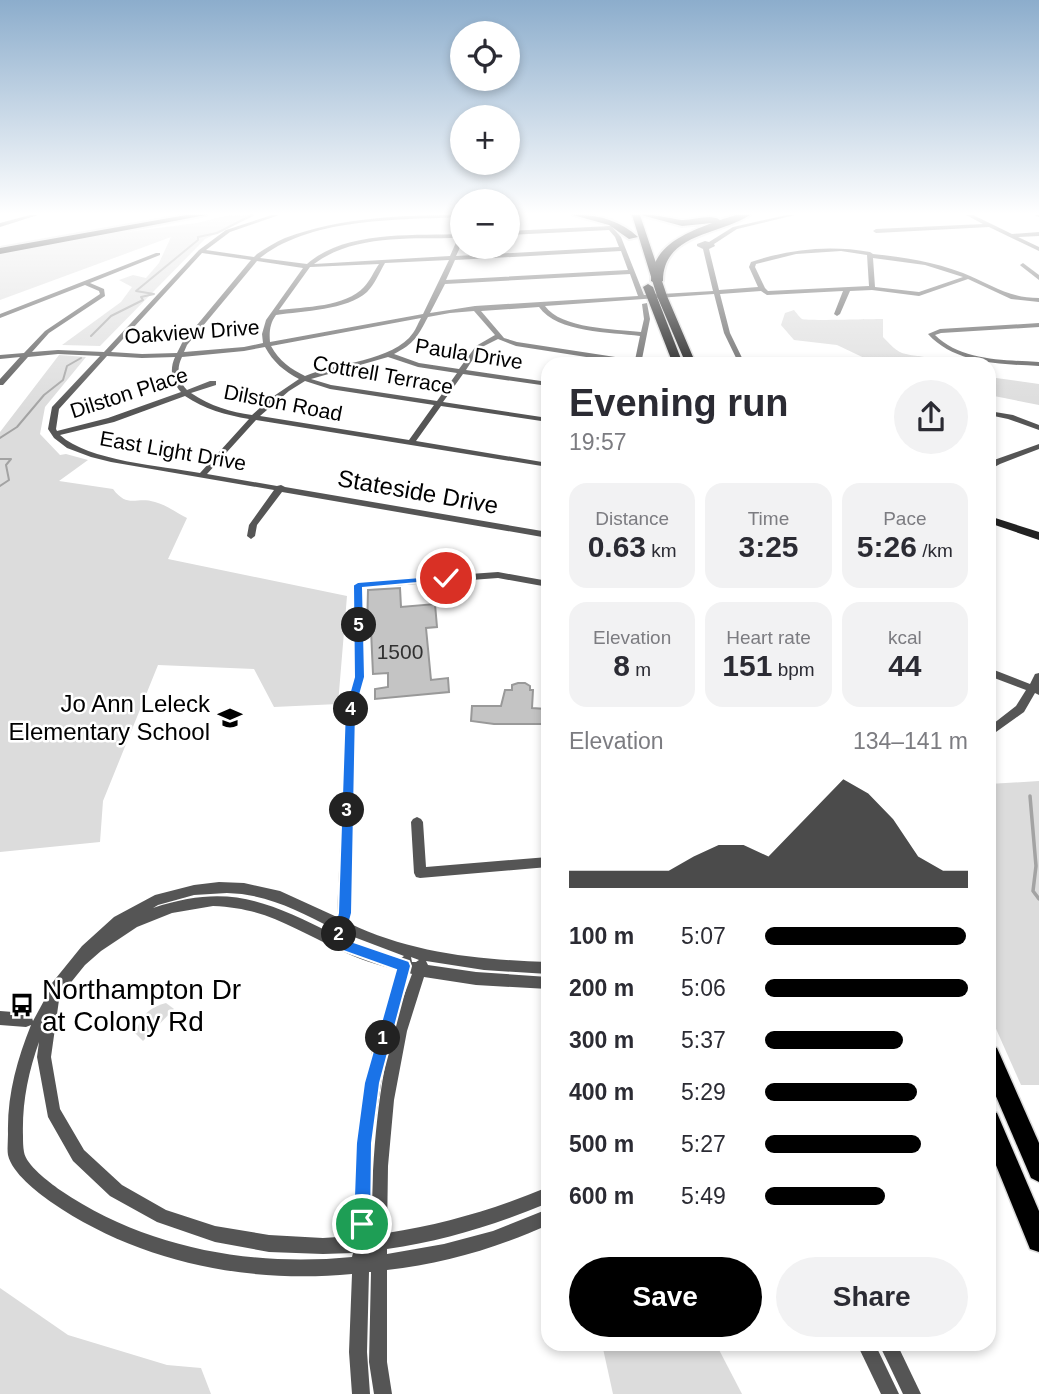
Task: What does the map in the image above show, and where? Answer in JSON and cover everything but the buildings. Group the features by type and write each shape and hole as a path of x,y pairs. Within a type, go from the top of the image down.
{"main road":[{"path":"645,280 675,357"},
{"path":"650,299 657,281"},
{"path":"650,299 687,357"},
{"path":"996,516 1039,530"},
{"path":"996,521 1039,536"},
{"path":"996,1071 1039,1170"},
{"path":"996,1138 1039,1240"}],"street":[{"path":"0,316 89,280"},
{"path":"55,435 51,423 55,409 174,280"},
{"path":"186,393 174,375 178,355 238,280"},
{"path":"269,344 265,329 298,280"},
{"path":"274,313 335,303 356,296 365,290 371,280"},
{"path":"203,474 282,393 304,380 387,354 413,338 441,282 478,280"},
{"path":"637,280 650,299 639,357"},
{"path":"715,280 728,337 738,357"},
{"path":"759,280 764,291"},
{"path":"872,280 872,288"},
{"name":"Oakview Drive","path":"0,356 178,355 269,344 475,308 650,299 718,292 872,288 900,294 919,294 960,280"},
{"path":"970,280 1011,299 1039,300"},
{"path":"0,383 47,332 103,295 102,290 84,282"},
{"path":"837,314 847,290"},
{"path":"540,304 545,313 560,322 643,334"},
{"path":"475,308 499,336 528,348 594,357"},
{"path":"980,357 954,350 932,333 1039,325"},
{"path":"411,443 478,347 499,336"},
{"name":"Cottrell Terrace","path":"269,344 280,365 304,380 330,387 541,419"},
{"name":"Paula Drive","path":"387,354 406,363 541,383"},
{"path":"996,360 1039,364"},
{"name":"Dilston Place","path":"55,435 111,420 213,383"},
{"name":"Dilston Road","path":"186,393 216,410 256,418 541,464"},
{"path":"996,414 1039,428"},
{"name":"East Light Drive","path":"55,435 70,447 94,455 281,487"},
{"path":"996,463 1039,446"},
{"path":"251,536 253,525 281,487"},
{"name":"Stateside Drive","path":"281,487 541,534"},
{"path":"337,943 345,913 347,783 352,698 360,677 358,585 498,575 541,583"},
{"path":"996,676 1035,690"},
{"path":"996,728 1020,709 1035,690 1039,677"},
{"path":"418,822 420,873 541,863"},
{"path":"43,984 71,951 93,933 190,890 236,887 278,897 414,961 541,968"},
{"path":"20,1037 36,1021 56,988 101,942 135,916 190,903 232,900 270,909 337,943 506,981 541,983"},
{"path":"383,1394 378,1362 380,1167 387,1100 414,961"},
{"path":"361,1394 358,1352 364,1143 372,1083 414,961"},
{"path":"29,1004 19,1020 20,1094 23,1118 34,1143"},
{"path":"0,1018 36,1021"},
{"path":"1,1093 4,1128 16,1156 37,1182 98,1223 161,1249 243,1264 319,1269 442,1253 495,1239 541,1220"},
{"path":"100,1197 171,1227 236,1239 322,1247 440,1231 490,1218 541,1198"},
{"path":"869,1351 890,1394"},
{"path":"891,1351 912,1394"}],"shaded area":[{"path":"0,280 54,280 0,300"},
{"path":"119,280 165,280 100,346 62,345 121,302 132,287"},
{"path":"794,310 806,320 883,319 883,337 893,347 903,353 924,357 862,357 837,345 794,340 781,325 785,313"},
{"path":"59,355 86,357 45,407 40,434 60,455 88,460 59,481 113,489 123,499 155,502 187,518 168,559 347,596 338,704 274,707 254,669 158,665 103,801 100,842 0,852 0,432"},
{"path":"996,378 1039,384 1039,405 996,396"},
{"path":"1039,781 1039,1085 1021,1085 996,1029 996,784"},
{"path":"166,1003 174,1009 143,1041 135,1033 140,1021 150,1010"},
{"path":"0,1288 68,1335 167,1365 201,1368 211,1394 0,1394"},
{"path":"604,1351 720,1351 742,1394 613,1394"}],"waterway":[{"path":"91,336 111,316 143,300 141,297 154,294 136,291 149,280"},
{"path":"0,438 17,427 44,395 63,380 67,366 81,358"},
{"path":"0,459 11,459 6,465 9,480 0,486"},
{"path":"1030,796 1036,866 1033,891 1039,899"}],"place":[{"name":"Jo Ann Leleck Elementary School","path":"230,718"},
{"name":"Northampton Dr at Colony Rd","path":"22,1005"}],"route":[{"path":"362,1224 364,1143 372,1083 404,966 337,943 345,913 351,709 360,677 358,585 446,578"}]}
